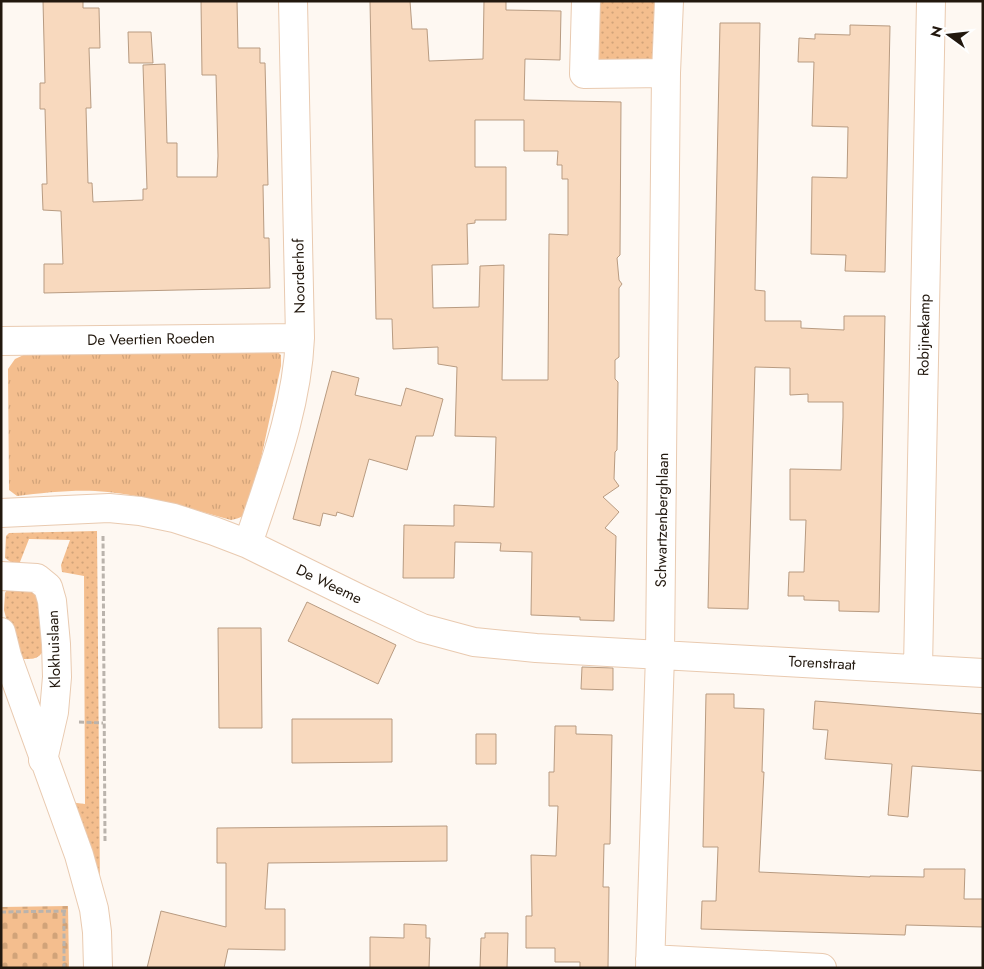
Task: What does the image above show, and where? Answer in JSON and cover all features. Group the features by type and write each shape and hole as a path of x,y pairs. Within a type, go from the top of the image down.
{"street":[{"name":"Noorderhof","path":"248,544 278,452 299,366 293,1"},
{"path":"586,1 584,74 666,73"},
{"name":"Schwartzenberghlaan","path":"650,964 660,655 666,73 669,1"},
{"name":"Robijnekamp","path":"918,668 931,1"},
{"name":"De Veertien Roeden","path":"1,341 300,338"},
{"name":"De Weeme","path":"1,513 103,508 140,511 174,518 248,544 360,600 422,628 474,642 536,648 660,655"},
{"name":"Klokhuislaan","path":"1,576 37,578 48,587 52,601 57,676 54,712 43,760"},
{"path":"1,632 7,656 43,760 79,855 94,909 98,968"},
{"name":"Torenstraat","path":"660,655 983,673"},
{"path":"650,964 822,968"}],"path":[{"path":"103,508 104,842"},
{"path":"1,912 94,909"},
{"path":"64,911 64,968"}],"green space":[{"path":"600,1 659,1 656,59 599,60"},
{"path":"274,349 281,355 281,366 251,505 248,512 241,517 231,520 163,502 95,491 17,496 9,490 8,369 15,359 28,353"},
{"path":"97,531 100,890 69,802 85,804 84,576 62,572 61,565 70,540 29,539 20,562 12,563 5,558 6,536 9,533"},
{"path":"9,587 29,588 39,594 45,648 36,658 23,659 14,649 4,610 5,593"},
{"path":"68,906 69,968 1,968 1,907"}],"building":[{"path":"43,1 83,1 83,8 99,8 100,48 89,48 91,108 86,108 88,183 92,183 93,202 143,200 143,189 147,189 143,65 165,64 167,143 177,143 177,177 217,177 216,75 202,75 201,1 237,1 238,48 260,48 260,63 265,63 268,185 263,185 264,238 269,238 270,288 44,293 44,264 63,264 61,211 43,210 42,184 47,184 45,109 40,109 40,83 45,83"},
{"path":"370,1 410,1 412,29 427,29 429,61 483,59 484,1 506,1 506,10 561,11 560,60 525,59 524,100 621,102 620,255 617,258 619,280 622,284 619,288 619,357 615,360 615,379 618,382 617,450 615,452 614,479 619,486 603,497 619,512 605,528 616,536 614,621 580,620 580,617 531,615 532,552 500,551 501,543 455,542 454,578 403,578 404,525 454,526 454,505 494,507 496,437 455,436 457,367 438,364 438,347 393,349 392,319 376,319","holes":["475,120 524,120 524,151 558,151 557,165 562,165 562,179 568,179 568,235 549,234 548,380 502,380 504,265 480,266 479,307 433,308 432,265 468,264 467,224 475,223 475,220 506,220 506,167 475,167"]},
{"path":"720,23 760,23 755,290 765,291 765,321 801,321 801,328 844,330 844,316 885,316 879,612 839,611 839,601 804,600 804,596 788,596 789,572 804,572 806,520 790,520 790,469 841,470 843,402 808,402 808,394 790,395 790,368 755,367 748,609 708,608"},
{"path":"850,25 890,26 885,272 845,271 846,255 811,254 812,177 847,178 848,127 812,126 814,62 798,62 799,38 815,39 815,34 850,35"},
{"path":"128,32 151,32 153,63 129,63"},
{"path":"332,371 359,378 355,395 401,406 406,388 443,399 433,436 416,436 407,470 369,459 353,517 337,512 336,516 323,513 320,526 293,519"},
{"path":"307,602 396,645 378,684 288,641"},
{"path":"218,628 261,628 262,728 219,728"},
{"path":"582,667 613,668 613,690 581,689"},
{"path":"706,694 734,694 734,708 764,709 762,772 764,772 759,872 870,877 924,877 924,869 965,869 964,899 983,899 983,927 906,925 905,935 701,929 702,901 716,901 718,847 703,847"},
{"path":"815,701 983,714 983,771 912,766 908,817 888,815 892,764 825,759 828,730 813,729"},
{"path":"292,719 392,719 392,762 292,763"},
{"path":"555,726 576,726 576,734 612,735 610,844 604,844 603,887 609,887 608,968 580,968 580,962 555,962 555,948 526,948 526,916 532,916 531,855 556,856 558,806 549,806 549,772 554,772"},
{"path":"476,734 496,734 496,764 476,764"},
{"path":"447,826 447,861 268,863 265,909 285,909 285,950 228,949 224,968 147,968 161,911 226,927 226,863 217,863 217,828"},
{"path":"404,924 426,925 426,938 430,938 429,968 370,968 370,937 404,938"},
{"path":"485,933 508,933 507,968 480,968 481,938 485,938"}]}
